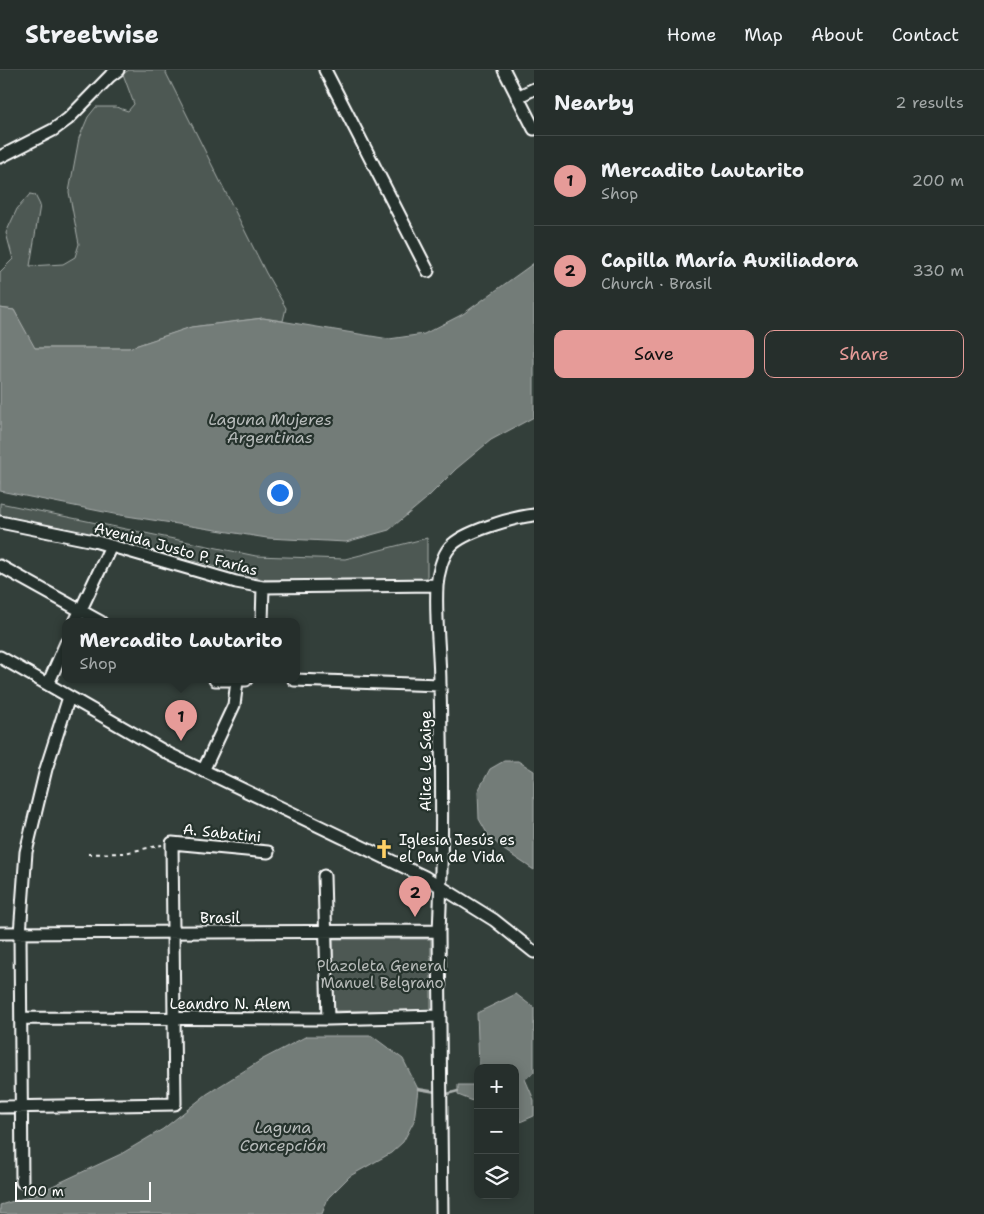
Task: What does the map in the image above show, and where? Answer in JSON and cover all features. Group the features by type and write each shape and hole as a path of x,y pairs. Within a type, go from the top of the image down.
{"street":[{"path":"0,157 61,125 118,70"},
{"path":"325,70 428,271"},
{"path":"504,70 534,129"},
{"path":"517,97 534,88"},
{"name":"Alice Le Saige","path":"442,1214 439,931 441,888 440,685 437,585 443,558 450,546 472,534 507,520 534,516"},
{"name":"Avenida Justo P. Farías","path":"0,522 110,546 236,582 262,587 437,585"},
{"path":"77,618 110,546"},
{"path":"0,566 93,618"},
{"path":"262,587 262,618"},
{"path":"48,684 62,653"},
{"path":"0,657 169,754 425,877 494,920 534,952"},
{"path":"300,680 440,685"},
{"path":"203,771 234,705 240,683"},
{"path":"22,1182 20,934 26,852 46,769 69,697"},
{"path":"0,1107 175,1104 172,843"},
{"name":"A. Sabatini","path":"172,843 268,852"},
{"path":"324,876 328,1019"},
{"name":"Brasil","path":"0,934 439,931"},
{"name":"Leandro N. Alem","path":"21,1018 328,1019 440,1016"}],"path":[{"path":"88,854 124,853 172,843"}],"green space":[{"path":"129,70 167,70 166,73 266,273 286,308 283,321 263,318 192,327 129,348 34,348 14,310 0,308 0,272 13,259 6,233 17,209 30,194 35,195 40,205 30,266 63,264 75,257 79,244 69,192 79,138 88,117 96,107 116,107 128,111 134,104 123,74"},
{"path":"0,503 256,556 345,559 427,538 427,581 266,580 128,544 0,515"},
{"name":"Plazoleta General Manuel Belgrano","path":"333,939 431,939 431,1011 334,1011"}],"water":[{"name":"Laguna Mujeres Argentinas","path":"534,263 534,417 491,440 389,530 346,542 267,538 114,514 0,491 0,308 14,310 35,348 129,348 191,327 263,318 389,339 424,334 463,314"},
{"path":"504,761 518,761 534,771 534,870 504,850 488,835 479,819 478,791 490,769"},
{"path":"516,994 534,1008 534,1072 525,1079 534,1100 534,1116 520,1122 519,1064 479,1064 477,1013"},
{"name":"Laguna Concepción","path":"307,1036 372,1036 403,1059 418,1089 414,1121 403,1142 391,1153 350,1176 328,1198 322,1214 0,1214 0,1205 31,1196 121,1154 163,1129 207,1094 263,1059"},
{"path":"458,1085 474,1085 474,1101 458,1095"}],"waterway":[{"path":"418,1089 436,1092"},
{"path":"447,1094 458,1091"}],"place":[{"name":"Mercadito Lautarito","path":"181,741"},
{"name":"Iglesia Jesús es el Pan de Vida","path":"384,849"},
{"name":"Capilla María Auxiliadora","path":"415,917"}]}
